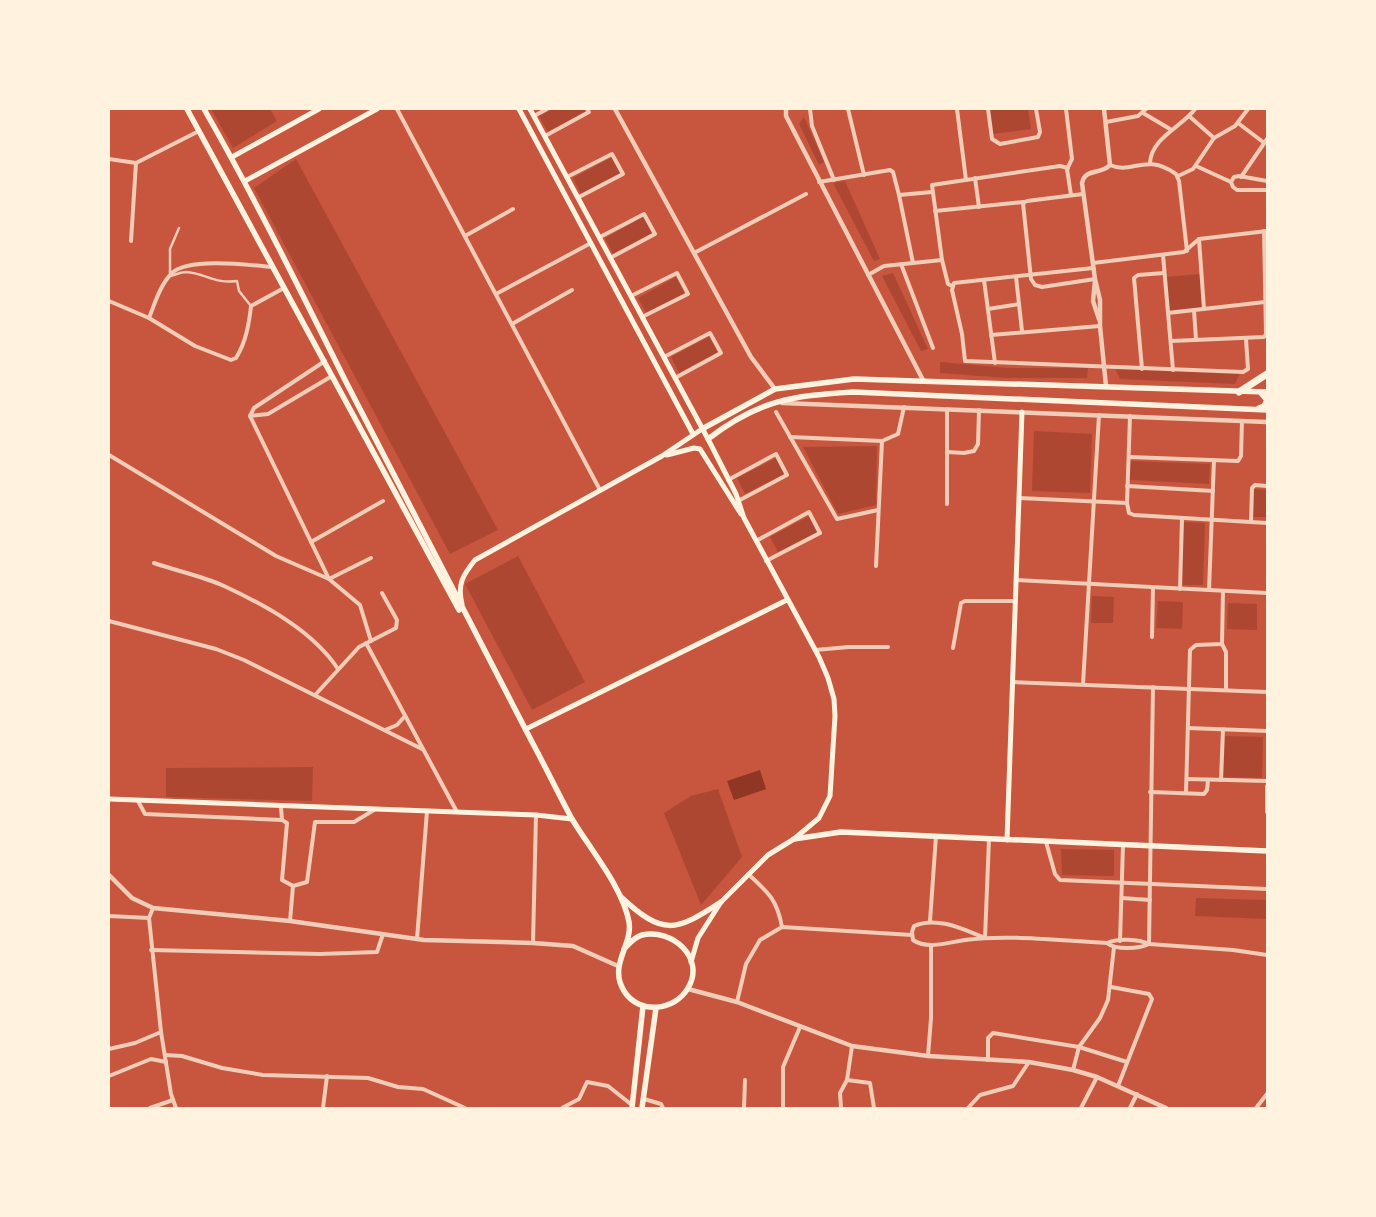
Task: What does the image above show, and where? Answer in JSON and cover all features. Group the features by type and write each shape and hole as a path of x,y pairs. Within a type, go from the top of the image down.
{"highway":[{"path":"1239,392 1267,374"}],"main road":[{"path":"187,109 272,267 333,375 454,602 464,614"},
{"path":"204,109 245,180 464,614 572,818 619,895 630,926 618,966 624,990 632,999 643,1006 656,1008 668,1006 680,999 688,989 692,975 691,962 685,949 676,941 663,935 642,935 633,940 624,949"},
{"path":"232,157 319,109"},
{"path":"245,180 377,109"},
{"path":"519,109 694,434"},
{"path":"530,109 708,439 766,561 786,600 816,650 834,699 834,736 830,796 819,818 794,839 776,849 721,902 698,938 691,962"},
{"path":"464,614 460,584 464,574 475,560 662,456 702,429 775,389 854,379 1267,392"},
{"path":"708,439 740,417 773,402 799,396 853,392 1267,410"},
{"path":"1257,409 1264,406 1267,400 1259,392"},
{"path":"1007,840 1011,682 1022,412"},
{"path":"662,456 694,448 700,449 708,459 730,499 744,518"},
{"path":"526,729 786,600"},
{"path":"109,799 281,807 536,815 572,818"},
{"path":"794,839 838,832 1267,851"},
{"path":"619,895 643,917 668,926 691,922 721,902"},
{"path":"632,1107 643,1006"},
{"path":"642,1108 656,1008"}],"street":[{"path":"397,109 600,490"},
{"path":"534,116 547,109"},
{"path":"545,136 589,112 588,109"},
{"path":"614,109 751,357 775,389"},
{"path":"786,109 786,116 819,182 923,380"},
{"path":"810,109 812,126 834,180"},
{"path":"848,109 864,175"},
{"path":"957,109 966,180"},
{"path":"988,109 992,139 997,144 1038,137 1040,132 1036,109"},
{"path":"1066,109 1072,159 1068,168 1071,195"},
{"path":"1104,109 1110,165"},
{"path":"1150,163 1151,156 1170,129 1189,116 1195,109"},
{"path":"1178,176 1196,166 1214,138 1238,123 1248,109"},
{"path":"1106,122 1134,117 1145,111 1170,129"},
{"path":"1189,116 1214,138"},
{"path":"1238,123 1263,142"},
{"path":"109,159 136,163 199,130"},
{"path":"1242,177 1263,142 1267,139"},
{"path":"568,177 612,154 623,174 578,198"},
{"path":"131,241 136,163"},
{"path":"1110,165 1117,167 1150,163 1160,164 1178,176 1187,252"},
{"path":"1106,386 1100,324 1100,300 1095,279 1083,194 1083,177 1088,173 1106,169 1110,165"},
{"path":"1068,168 1060,166 932,185 942,260 948,284 952,286 965,361 1142,369 1246,371 1248,368 1246,339"},
{"path":"1196,166 1231,182 1233,188 1238,190 1267,190"},
{"path":"819,182 892,170 899,195 912,263"},
{"path":"1231,182 1234,177 1267,181"},
{"path":"975,178 979,207"},
{"path":"899,195 932,192"},
{"path":"694,253 806,194"},
{"path":"935,211 1083,194"},
{"path":"1024,202 1022,208 1031,275 1035,285 1042,287 1095,279"},
{"path":"465,236 513,209"},
{"path":"600,237 644,214 655,234 610,258"},
{"path":"170,276 170,249 179,228"},
{"path":"952,286 954,283 1016,277 1187,252 1199,239 1266,231 1265,336 1246,339 1171,341"},
{"path":"1199,239 1204,309"},
{"path":"496,294 591,243"},
{"path":"1163,255 1173,370"},
{"path":"868,275 884,266 942,260"},
{"path":"149,318 163,285 170,276 182,267 233,262 272,267"},
{"path":"901,264 933,348"},
{"path":"109,300 149,318 195,346 230,360 236,358 248,330 251,306 239,291 237,281 225,283 186,272 170,276"},
{"path":"1142,369 1133,280 1138,275 1164,273"},
{"path":"630,296 677,274 688,294 642,317"},
{"path":"1016,277 1022,331"},
{"path":"984,280 995,363"},
{"path":"251,306 284,288"},
{"path":"512,324 572,290"},
{"path":"1168,313 1265,302"},
{"path":"988,309 1019,304"},
{"path":"1194,310 1196,340"},
{"path":"991,335 1100,324"},
{"path":"664,358 710,333 721,353 674,378"},
{"path":"250,416 254,408 325,361"},
{"path":"250,416 268,414 333,375"},
{"path":"773,402 1267,422"},
{"path":"790,437 882,441 898,434 904,407"},
{"path":"947,409 947,504"},
{"path":"947,452 964,453 974,451 978,444 979,410"},
{"path":"776,412 837,519 878,510"},
{"path":"1083,684 1099,415"},
{"path":"250,416 329,578"},
{"path":"1130,416 1127,511 1134,515 1267,522"},
{"path":"1129,457 1240,460 1242,421"},
{"path":"876,566 882,441"},
{"path":"728,480 776,454 787,475 738,501"},
{"path":"109,455 276,556 329,578 360,605 368,642 422,749 457,812"},
{"path":"1209,590 1214,460"},
{"path":"1127,486 1213,491"},
{"path":"1251,522 1252,488 1255,486 1267,486"},
{"path":"1019,498 1127,504"},
{"path":"311,542 383,501"},
{"path":"756,541 810,512 820,533 766,561"},
{"path":"1180,589 1182,518"},
{"path":"329,578 371,558"},
{"path":"154,563 223,585 286,620 314,640 338,669"},
{"path":"1016,580 1267,593"},
{"path":"1152,637 1153,588"},
{"path":"1223,591 1222,644 1226,652 1226,690"},
{"path":"316,694 353,652 368,642 393,631 397,624 382,593"},
{"path":"953,648 961,603 965,601 1015,601"},
{"path":"109,621 230,654 316,694 422,749"},
{"path":"1186,793 1192,648 1222,644"},
{"path":"816,650 849,647 888,647"},
{"path":"1011,682 1267,692"},
{"path":"1149,944 1153,687"},
{"path":"385,730 397,726 405,716"},
{"path":"1188,728 1267,731"},
{"path":"1221,780 1223,729"},
{"path":"1186,779 1267,781"},
{"path":"1150,792 1204,794 1207,790 1208,780"},
{"path":"1267,786 1267,812"},
{"path":"138,801 145,814 282,820 287,824 282,880 293,886 307,882 315,822 354,822 374,810"},
{"path":"281,807 282,820"},
{"path":"417,940 427,811"},
{"path":"533,942 536,815"},
{"path":"930,921 936,836"},
{"path":"985,938 989,839"},
{"path":"1046,842 1058,879 1122,884 1267,889"},
{"path":"1120,941 1123,845"},
{"path":"748,874 772,895 779,911 782,927"},
{"path":"109,875 132,898 153,908 290,921 417,940 533,942 573,946 618,966"},
{"path":"290,921 293,886"},
{"path":"1122,898 1150,900"},
{"path":"153,908 149,918 150,950 161,1032 176,1108"},
{"path":"109,916 149,918"},
{"path":"985,938 956,926 930,921 914,926 912,935 913,940 918,943 931,945 985,938 1106,943 1120,941 1233,950 1267,955"},
{"path":"738,1002 746,964 760,940 782,927 912,935"},
{"path":"150,950 320,954 377,952 383,934"},
{"path":"1106,943 1114,947 1140,947 1149,944"},
{"path":"928,1056 931,1018 931,945"},
{"path":"1073,1070 1079,1047 1100,1018 1108,1000 1111,987 1114,947"},
{"path":"1111,987 1149,994 1152,999 1118,1086"},
{"path":"688,989 738,1002 852,1046 928,1056 1029,1062 1073,1070 1097,1077 1166,1108"},
{"path":"783,1108 783,1067 800,1026"},
{"path":"109,1049 135,1043 161,1032"},
{"path":"988,1060 988,1038 993,1033 1079,1047 1127,1062"},
{"path":"841,1108 840,1093 847,1080 852,1046"},
{"path":"165,1055 182,1056 222,1068 263,1075 368,1078 398,1088 423,1088 465,1108"},
{"path":"109,1076 151,1059 166,1062"},
{"path":"968,1108 980,1095 1012,1086 1029,1062"},
{"path":"323,1108 327,1076"},
{"path":"1081,1108 1097,1077"},
{"path":"744,1108 745,1080"},
{"path":"847,1080 870,1083 874,1108"},
{"path":"562,1108 579,1099 587,1082 608,1086 632,1107"},
{"path":"1130,1108 1137,1094"},
{"path":"1256,1108 1267,1094"},
{"path":"644,1099 661,1104 663,1108"},
{"path":"150,1108 173,1100"}],"shaded area":[{"path":"211,109 270,109 277,121 233,148"},
{"path":"553,109 585,109 586,111 548,132 539,116"},
{"path":"989,109 1028,109 1031,129 993,134"},
{"path":"804,117 824,162 819,165 799,124"},
{"path":"612,157 620,173 581,194 573,178"},
{"path":"296,159 498,530 450,554 254,188"},
{"path":"845,181 880,259 874,261 833,183"},
{"path":"643,217 652,233 613,254 605,238"},
{"path":"893,273 928,349 921,351 882,276"},
{"path":"1200,274 1203,307 1169,310 1166,277"},
{"path":"676,277 685,293 646,313 638,298"},
{"path":"710,336 718,352 679,373 671,357"},
{"path":"940,362 1008,368 1088,368 1087,378 1006,378 940,373"},
{"path":"1115,368 1241,371 1235,384 1120,379"},
{"path":"1034,431 1092,434 1090,493 1032,491"},
{"path":"877,446 876,505 838,514 803,447"},
{"path":"776,458 784,474 745,494 737,478"},
{"path":"1130,461 1210,464 1209,484 1129,480"},
{"path":"1254,489 1267,490 1267,517 1253,517"},
{"path":"809,516 817,532 778,552 770,537"},
{"path":"1184,522 1205,523 1203,585 1181,585"},
{"path":"518,556 585,682 532,710 465,584"},
{"path":"1092,596 1114,597 1113,623 1091,623"},
{"path":"1158,601 1183,602 1182,629 1156,628"},
{"path":"1228,603 1257,604 1257,630 1227,629"},
{"path":"1225,736 1263,737 1262,778 1223,777"},
{"path":"313,767 312,801 166,797 166,768"},
{"path":"760,770 766,789 734,800 727,781"},
{"path":"718,789 742,857 701,905 664,813 691,796"},
{"path":"1061,849 1114,850 1114,876 1062,875"},
{"path":"1196,898 1267,900 1267,919 1195,916"}]}
